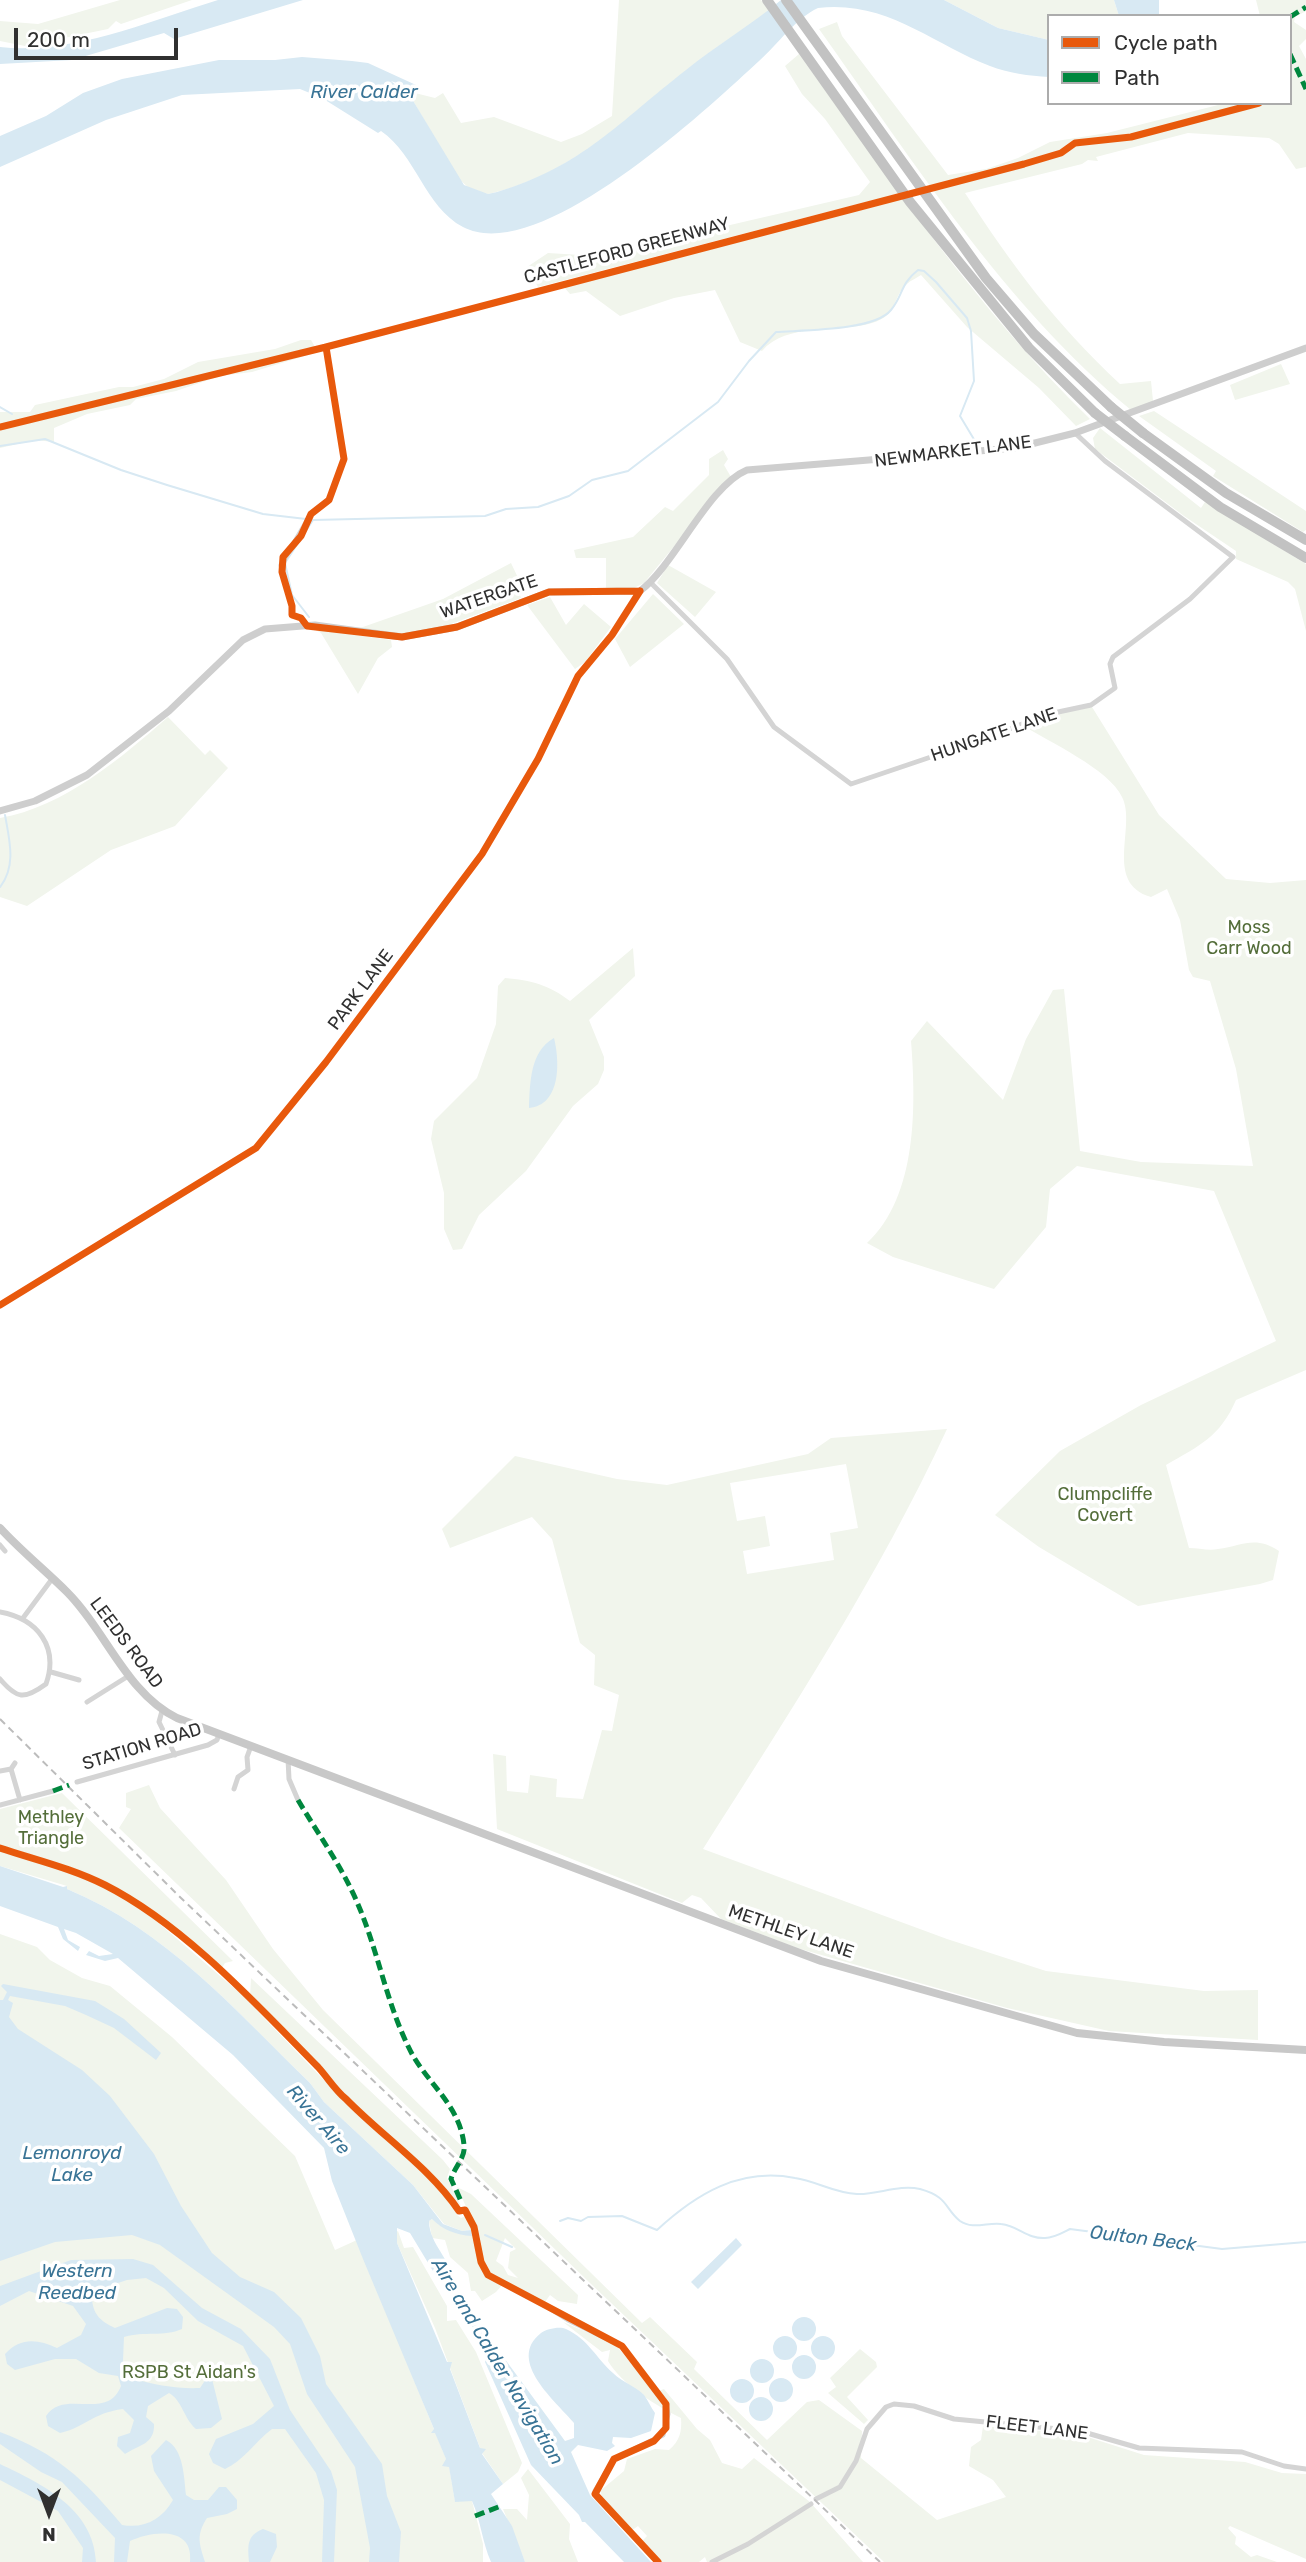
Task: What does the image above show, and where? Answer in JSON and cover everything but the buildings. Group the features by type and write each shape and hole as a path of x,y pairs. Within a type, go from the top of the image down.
{"highway":[{"path":"767,0 910,202 1001,316 1095,413 1220,508 1306,558"},
{"path":"786,0 986,278 1043,343 1143,433 1226,493 1306,540"}],"main road":[{"name":"NEWMARKET LANE","path":"640,592 651,583 686,533 734,478 747,470 1015,448 1075,433 1306,348"},
{"name":"WATERGATE","path":"0,811 35,801 87,775 161,718 243,640 265,629 307,625 402,637 457,627 549,592 640,592"},
{"name":"LEEDS ROAD","path":"0,1528 96,1625 150,1702 162,1711 288,1759"},
{"name":"METHLEY LANE","path":"288,1759 749,1936 821,1961 966,2004 1077,2033 1121,2039 1306,2050"}],"street":[{"path":"284,626 292,615 292,606 282,572 283,557 301,536 311,514 329,499 344,459 326,347"},
{"name":"HUNGATE LANE","path":"651,583 727,659 774,727 851,784 990,737 1044,715 1091,705 1115,688 1110,664 1113,657 1190,598 1233,557 1105,461 1075,433"},
{"name":"PARK LANE","path":"0,1304 256,1148 342,1041 482,854 538,759 578,676 612,635 640,592"},
{"path":"292,615 301,618 307,625"},
{"path":"0,1545 5,1551"},
{"path":"23,1618 51,1579"},
{"path":"0,1612 23,1618 36,1629 52,1653 51,1672 46,1684 23,1696 13,1694 0,1678"},
{"path":"51,1672 79,1680"},
{"path":"87,1702 130,1675"},
{"path":"162,1711 159,1722 175,1755"},
{"name":"STATION ROAD","path":"78,1782 208,1745 217,1740 219,1734"},
{"path":"234,1789 238,1777 248,1770 247,1757 251,1746"},
{"path":"288,1759 289,1779 298,1800"},
{"path":"0,1771 11,1769 16,1763"},
{"path":"11,1769 20,1801"},
{"path":"0,1805 53,1791"},
{"path":"543,2304 568,2320 622,2346 666,2404 668,2414 663,2435 614,2459 595,2494 658,2562"},
{"name":"FLEET LANE","path":"712,2562 748,2544 840,2487 856,2461 867,2429 879,2414 894,2404 914,2406 954,2419 1080,2431 1139,2448 1242,2452 1284,2466 1306,2469"}],"green space":[{"path":"120,0 192,0 121,24 116,21 108,29 25,46 0,41 0,21 38,24"},
{"path":"619,0 761,0 769,10 580,154 521,184 488,194 471,190 458,178 412,99 411,92 435,98 443,93 461,123 494,117 561,142 582,134 612,116"},
{"path":"944,0 1114,0 1118,14 1047,14 1047,40 998,28"},
{"path":"1256,0 1306,0 1306,11 1295,17 1294,22 1306,30 1306,39 1299,46 1306,59 1306,167 1296,169 1279,144 1269,138 1188,133 1096,157 1098,161 1088,160 1082,164 965,193 1036,293 1096,361 1120,384 1151,381 1153,401 1131,410 1085,369 1042,325 1002,278 926,180 819,29 837,22 842,36 948,175 986,169 1018,158 1050,142 1107,133 1218,105 1292,105 1292,14 1260,14"},
{"path":"799,54 973,289 1010,334 1090,419 1076,426 1039,388 967,327 921,275 902,289 891,311 881,320 859,326 799,332 772,342 762,351 740,342 715,290 674,298 620,316 586,291 570,294 563,286 885,204 881,198 538,287 527,267 548,253 597,256 859,195 870,182 825,119 802,94 785,66"},
{"path":"301,340 311,340 318,352 252,372 220,376 176,391 136,399 130,405 87,414 54,428 54,442 35,440 0,448 0,412 30,412 35,405 119,387 133,387 164,379 198,362 275,349"},
{"path":"1281,364 1290,384 1235,400 1230,385"},
{"path":"1154,411 1306,511 1306,530 1303,532 1213,476 1216,471 1139,416"},
{"path":"1100,428 1201,508 1205,502 1306,564 1306,631 1295,589 1288,582 1236,559 1236,551 1184,516 1095,449 1093,438"},
{"path":"723,450 728,459 724,465 731,477 644,583 634,588 606,588 606,558 576,558 574,550 633,537 665,507 673,511 709,475 709,459"},
{"path":"511,563 520,582 516,584 521,598 443,627 403,634 360,628 443,599"},
{"path":"668,565 716,592 695,617 657,583"},
{"path":"653,594 684,624 630,667 615,639"},
{"path":"550,597 566,625 584,604 611,627 585,662 575,669 527,605"},
{"path":"314,629 391,640 392,647 378,658 358,694 321,633"},
{"path":"1092,707 1159,815 1226,879 1270,883 1306,880 1306,1370 1236,1400 1216,1432 1166,1465 1189,1548 1215,1550 1248,1543 1270,1546 1279,1551 1273,1580 1138,1606 1039,1547 995,1515 1060,1451 1141,1405 1276,1341 1214,1191 1077,1166 1050,1189 1046,1227 994,1289 893,1257 867,1243 884,1223 905,1175 913,1120 911,1041 927,1021 1003,1100 1026,1039 1053,990 1064,989 1080,1151 1141,1162 1253,1166 1236,1069 1210,981 1193,977 1189,970 1180,920 1167,889 1151,897 1137,890 1128,880 1124,853 1126,809 1122,797 1105,776 1092,766 1022,725 1047,716"},
{"path":"168,717 205,755 210,750 228,768 175,826 111,850 27,906 0,897 0,818 24,812 69,792 131,749"},
{"path":"633,948 635,976 589,1020 604,1057 604,1070 598,1084 573,1106 526,1171 479,1215 462,1249 453,1250 444,1229 444,1193 431,1139 434,1121 477,1078 496,1024 498,986 505,978 523,980 547,987 570,1001"},
{"path":"947,1429 921,1484 863,1590 801,1695 703,1849 947,1939 1046,1971 1204,1991 1258,1990 1258,2040 1109,2031 1007,2008 797,1948 721,1919 701,1898 692,1895 682,1903 497,1829 493,1754 506,1756 507,1791 528,1793 530,1775 557,1779 556,1797 583,1799 602,1730 612,1731 619,1695 594,1685 595,1655 580,1643 552,1539 532,1517 450,1548 442,1529 515,1456 617,1479 667,1485 808,1454 831,1438","holes":["846,1464 858,1528 830,1533 834,1560 747,1574 743,1551 770,1546 765,1516 737,1521 730,1483"]},
{"path":"149,1785 160,1808 226,1880 273,1949 323,2010 642,2323 650,2317 697,2362 694,2369 767,2440 807,2402 819,2400 862,2431 861,2458 937,2520 1006,2497 993,2480 969,2466 971,2447 981,2440 983,2426 1078,2434 1144,2455 1245,2462 1282,2473 1306,2474 1306,2559 1230,2526 1228,2528 1236,2537 1235,2544 1251,2557 1257,2555 1277,2562 884,2562 590,2283 119,1828 131,1809 126,1807 126,1793"},
{"name":"Methley Triangle","path":"62,1793 233,1961 225,1963 220,1971 165,1923 119,1891 78,1871 0,1847 0,1809"},
{"path":"0,1849 81,1875 140,1907 241,1994 347,2104 421,2171 456,2209 457,2215 461,2218 466,2216 473,2228 478,2251 481,2250 480,2237 457,2187 471,2194 578,2295 577,2304 558,2301 550,2295 545,2302 504,2283 482,2301 475,2291 471,2291 468,2273 450,2257 445,2240 432,2238 429,2221 432,2219 463,2235 471,2230 462,2231 444,2224 413,2185 324,2102 310,2083 198,1974 136,1926 67,1889 67,1886 0,1866","holes":["505,2238 516,2249 510,2252 508,2268 518,2278 508,2275 496,2261"]},
{"name":"RSPB St Aidan's","path":"0,1934 37,1947 50,1960 82,1978 110,1986 172,2037 295,2156 335,2250 357,2240 449,2466 455,2501 472,2501 483,2544 483,2562 0,2562"},
{"path":"251,1978 443,2160 450,2169 447,2178 461,2206 443,2190 441,2182 435,2182 352,2104 326,2072 260,2009 250,1996"},
{"path":"398,2231 404,2248 413,2247 447,2306 447,2321 456,2320 476,2352 522,2463 518,2472 503,2484 482,2453 435,2328 397,2243 395,2233"},
{"path":"563,2322 615,2344 655,2392 664,2389 697,2429 710,2440 722,2463 742,2469 754,2458 810,2502 863,2562 707,2562 705,2557 699,2562 661,2562 641,2542 647,2536 638,2526 631,2531 604,2501 600,2491 624,2471 627,2459 655,2449 669,2450 680,2436 681,2418 651,2401 622,2378 608,2361 610,2350 602,2352"},
{"path":"860,2349 876,2362 877,2367 847,2397 868,2420 864,2424 828,2393 836,2387 830,2378"},
{"path":"528,2469 570,2524 569,2539 578,2562 525,2562 503,2509 517,2509 527,2520 529,2495 521,2478"}],"water":[{"path":"218,0 303,0 174,39 164,33 72,60 0,64 0,47 55,46 83,41"},
{"name":"River Calder","path":"781,0 944,0 998,28 1047,40 1047,77 1019,74 990,66 887,17 843,7 818,8 795,25 702,113 620,177 576,205 534,225 495,233 463,227 450,218 439,207 393,141 381,131 378,133 322,98 300,89 182,95 106,120 0,167 0,136 46,116 83,93 122,79 219,60 302,57 368,63 416,85 414,89 391,81 404,92 406,89 411,92 412,99 464,185 488,194 527,181 577,156 698,61"},
{"path":"1114,0 1159,0 1159,14 1118,14"},
{"path":"554,1038 557,1070 553,1091 540,1105 529,1108 531,1078 536,1059 546,1044"},
{"path":"0,1866 63,1887 67,1886 67,1889 136,1926 168,1949 226,2000 310,2083 324,2102 413,2185 443,2224 462,2231 471,2230 472,2236 445,2229 432,2219 429,2221 433,2238 449,2267 453,2284 492,2349 499,2351 565,2441 574,2438 574,2423 547,2393 531,2369 531,2344 541,2333 560,2328 574,2333 617,2376 644,2395 655,2413 651,2431 631,2438 613,2437 612,2443 615,2446 607,2451 578,2445 571,2452 590,2495 651,2562 624,2562 582,2522 579,2515 531,2465 485,2362 487,2352 449,2287 439,2281 410,2233 397,2228 397,2243 447,2362 452,2362 450,2369 480,2448 486,2449 482,2454 503,2484 491,2494 512,2526 525,2562 491,2562 472,2501 455,2502 449,2467 442,2466 446,2459 435,2433 431,2433 434,2429 332,2181 324,2148 233,2055 118,1958 105,1961 86,1955 89,1951 99,1956 113,1954 64,1929 68,1940 80,1947 78,1951 63,1939 58,1927 0,1906"},
{"name":"Lemonroyd Lake","path":"3,1984 95,2001 124,2019 161,2053 156,2060 114,2028 65,2006 10,1996 8,2000 13,2003 9,2017 18,2029 82,2070 110,2096 154,2154 181,2206 212,2253 240,2277 274,2292 301,2318 320,2356 326,2384 382,2464 387,2496 401,2532 399,2562 369,2562 370,2548 355,2467 307,2394 290,2344 274,2327 160,2245 132,2235 55,2242 0,2261 0,2000 3,2000 7,1992 1,1986"},
{"path":"736,2238 742,2245 698,2289 691,2282"},
{"name":"Western Reedbed","path":"133,2259 153,2265 202,2308 241,2329 270,2359 290,2410 331,2471 337,2490 334,2562 322,2562 324,2500 316,2473 285,2429 272,2429 238,2461 225,2469 213,2463 209,2454 216,2439 253,2424 274,2406 243,2346 198,2321 164,2288 146,2278 112,2285 102,2298 92,2300 96,2314 115,2328 167,2308 177,2309 183,2317 182,2329 124,2337 123,2361 132,2378 157,2385 200,2388 206,2379 212,2379 222,2419 211,2428 196,2429 177,2400 169,2393 148,2406 146,2417 154,2424 152,2436 141,2446 125,2454 117,2446 118,2437 130,2433 134,2420 123,2409 60,2433 48,2426 46,2416 54,2408 106,2402 121,2386 118,2376 99,2373 76,2359 55,2359 15,2370 7,2364 5,2354 11,2348 23,2342 36,2341 57,2348 81,2335 86,2324 73,2306 29,2291 0,2306 0,2286 71,2260"},
{"path":"804,2317 813,2320 816,2329 813,2338 804,2341 795,2338 792,2329 795,2320"},
{"path":"785,2336 794,2339 797,2348 794,2357 785,2360 776,2357 773,2348 776,2339"},
{"path":"823,2336 832,2339 835,2348 832,2357 823,2360 814,2357 811,2348 814,2339"},
{"path":"804,2355 813,2358 816,2367 813,2376 804,2379 795,2376 792,2367 795,2358"},
{"path":"762,2359 771,2362 774,2371 771,2380 762,2383 753,2380 750,2371 753,2362"},
{"path":"781,2378 790,2381 793,2390 790,2399 781,2402 772,2399 769,2390 772,2381"},
{"path":"742,2379 751,2382 754,2391 751,2400 742,2403 733,2400 730,2391 733,2382"},
{"path":"761,2397 770,2400 773,2409 770,2418 761,2421 752,2418 749,2409 752,2400"},
{"path":"0,2432 37,2449 68,2469 122,2525 138,2525 152,2521 164,2512 173,2500 154,2471 151,2456 166,2440 180,2457 186,2495 194,2500 208,2500 219,2487 226,2487 237,2500 237,2509 207,2518 201,2529 200,2539 205,2562 190,2562 185,2542 178,2536 159,2533 130,2541 127,2562 114,2562 115,2538 62,2482 41,2472 0,2444"},
{"path":"0,2464 48,2490 76,2513 93,2543 96,2562 82,2562 83,2548 58,2511 0,2480"},
{"path":"263,2529 276,2534 277,2547 270,2562 249,2562 251,2538"}],"waterway":[{"path":"309,617 292,595 285,563 313,520 485,516 506,509 538,507 569,496 592,480 628,471 718,402 749,361 776,332 854,326 882,317 891,310 908,280 918,270 924,271 936,282 967,318 971,331 974,381 960,416 975,441"},
{"path":"0,407 12,414"},
{"path":"0,446 45,439 121,470 167,485 263,514 306,519"},
{"path":"0,887 9,870 10,861 5,815"},
{"name":"Oulton Beck","path":"560,2221 568,2218 581,2221 588,2217 622,2216 657,2230 687,2205 720,2186 756,2176 775,2176 857,2194 904,2188 920,2189 941,2199 965,2224 1001,2224 1039,2238 1052,2237 1070,2229 1222,2249 1306,2242"},
{"name":"Oulton Beck","path":"485,2235 512,2247"}],"railway":[{"path":"0,1719 181,1898 880,2562"}],"marked path":[{"path":"1292,16 1306,7"},
{"path":"1292,58 1306,89"},
{"path":"53,1791 69,1785"},
{"path":"298,1800 351,1888 371,1939 394,2013 409,2048 456,2117 464,2149 451,2179 461,2201"},
{"path":"482,2344 487,2341"},
{"path":"475,2516 501,2506"}],"cycle path":[{"name":"CASTLEFORD GREENWAY","path":"0,427 326,347 1024,164 1061,153 1075,143 1131,137 1251,105"},
{"path":"326,347 344,459 329,500 311,514 301,536 283,557 282,572 292,615 301,618 307,626 402,637 457,627 549,592 640,591"},
{"path":"0,1305 256,1148 326,1062 482,854 538,759 578,676 612,635 640,591"},
{"path":"0,1848 92,1879 163,1921 218,1967 360,2113 420,2166 459,2211 465,2210 474,2227 481,2262 488,2275 622,2346 666,2404 666,2428 654,2441 614,2459 595,2494 658,2562"}],"park label":[{"name":"Moss Carr Wood","path":"1249,938"},
{"name":"Clumpcliffe Covert","path":"1105,1505"}],"water label":[{"name":"River Aire","path":"318,2120"},
{"name":"Aire and Calder Navigation","path":"497,2362"}]}
